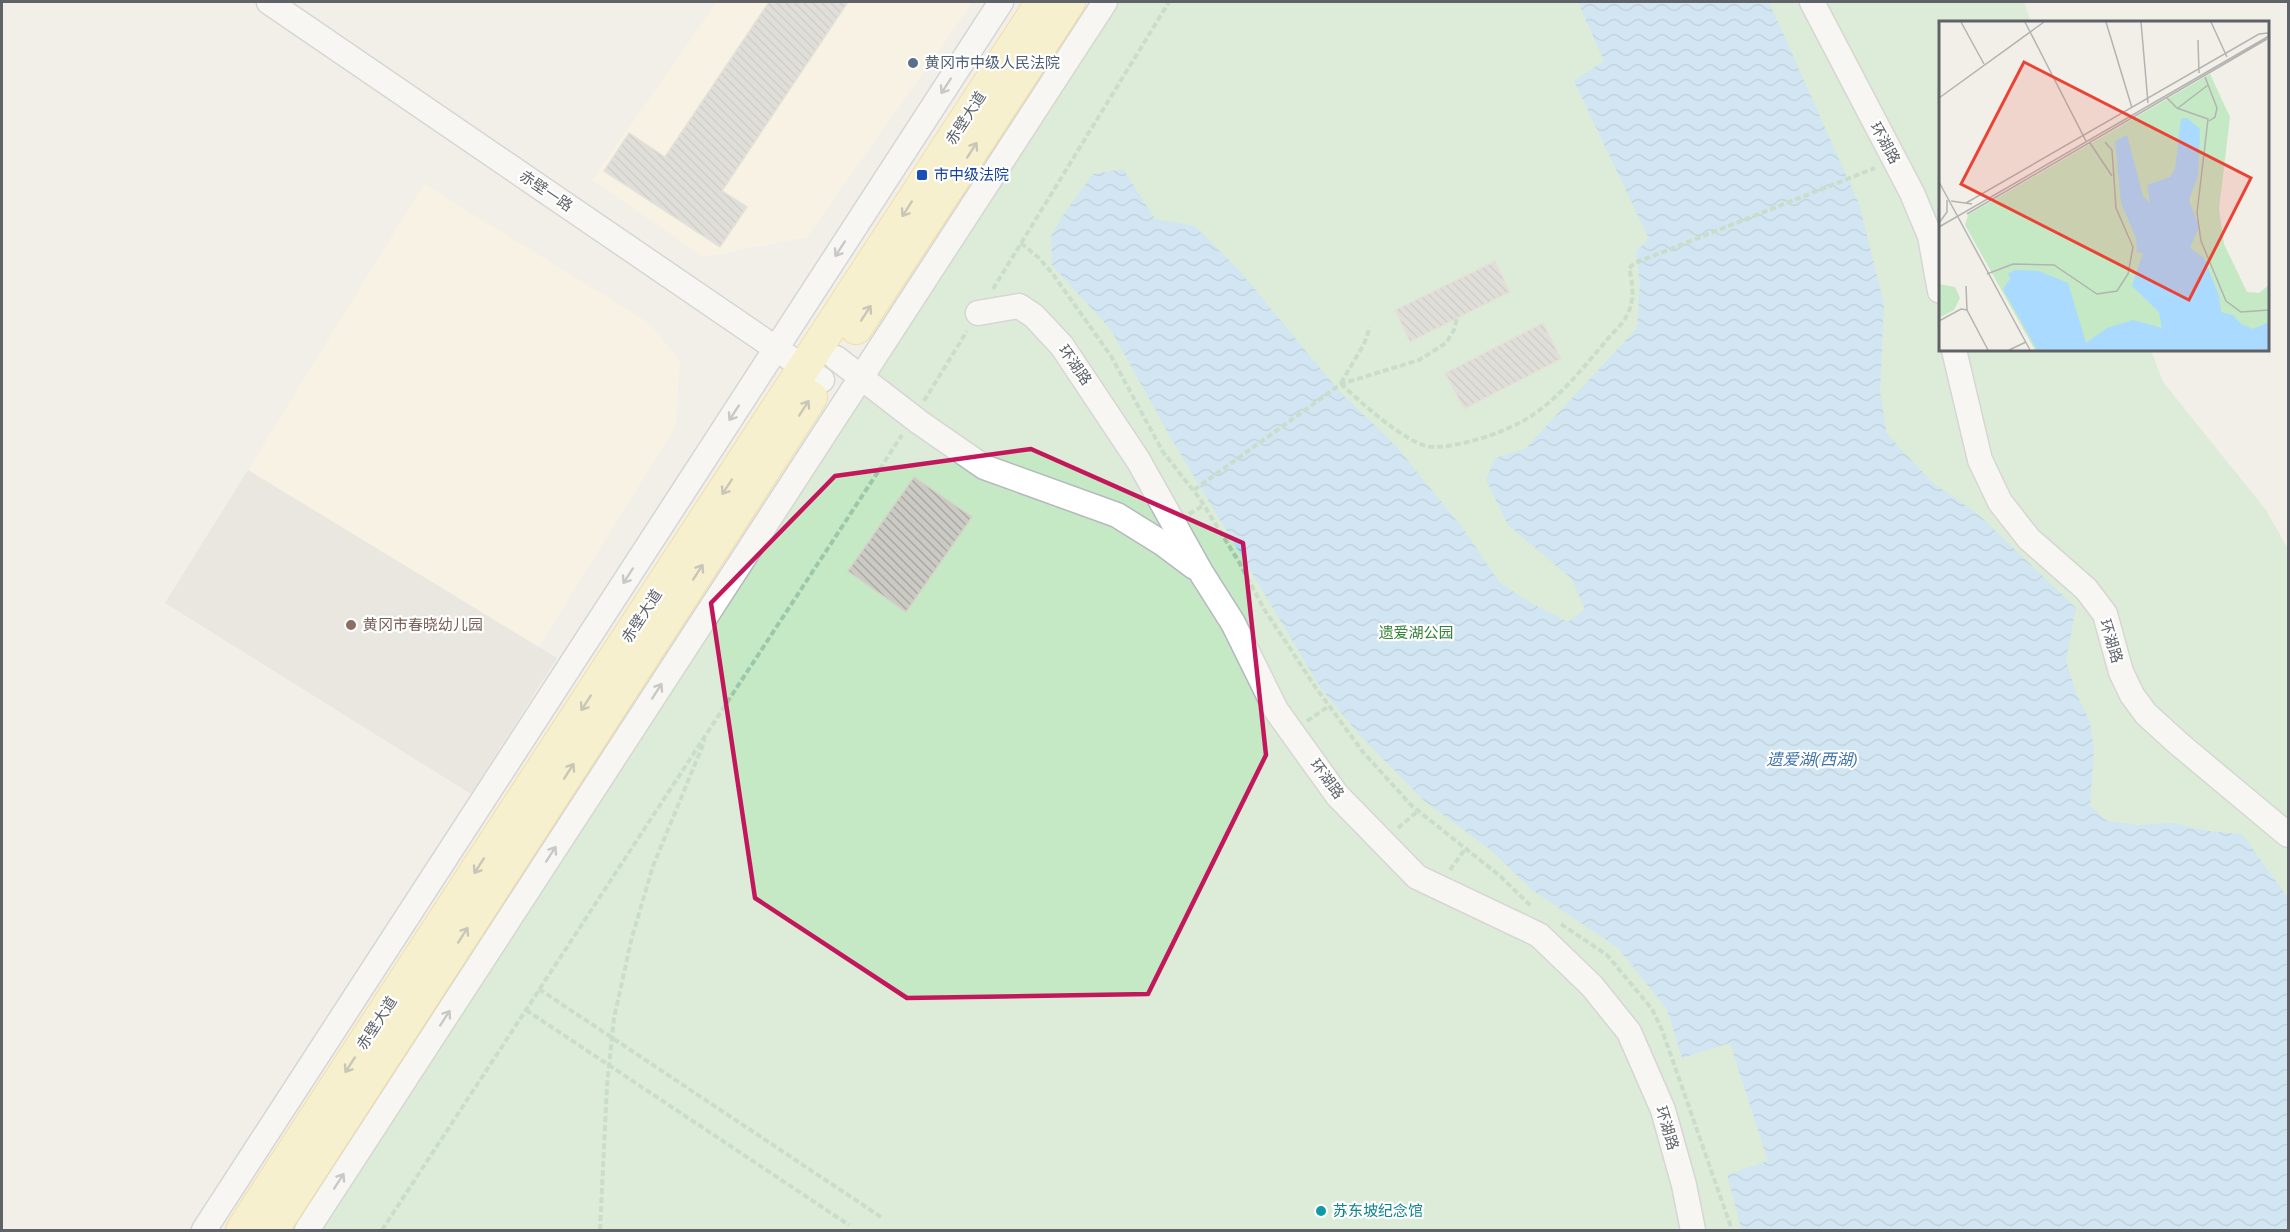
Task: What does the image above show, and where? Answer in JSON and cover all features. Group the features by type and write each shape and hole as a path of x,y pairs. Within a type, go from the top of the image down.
{"main road":[{"name":"赤壁大道","path":"272,1230 821,368 1042,2"},
{"name":"赤壁大道","path":"242,1230 1069,2"}],"street":[{"name":"赤壁一路","path":"269,2 776,348 821,368 861,377 984,467 1117,515 1162,543 1202,574"},
{"path":"204,1230 1001,2"},
{"path":"307,1230 1105,2"},
{"name":"环湖路","path":"1812,2 1912,193 1930,236 1939,281"},
{"name":"环湖路","path":"978,313 1019,306 1034,316 1062,346 1138,460 1202,574 1233,623 1276,710 1345,803 1417,877 1539,935 1592,986 1629,1032 1663,1110 1693,1230"},
{"name":"环湖路","path":"1954,351 1980,460 2000,502 2030,539 2086,589 2105,615 2121,672 2132,695 2146,714 2179,744 2289,835"}],"path":[{"path":"382,1230 914,418 1169,2"},
{"path":"1341,384 1402,434 1415,442 1432,447 1465,442 1521,422 1563,389 1627,316 1632,298 1629,268 1635,263 1855,177"},
{"path":"1021,243 1040,258 1083,314 1111,356 1163,452 1194,490 1239,562 1264,609 1316,688 1363,752 1411,805 1500,876 1531,907 1540,912"},
{"path":"1194,490 1341,384 1419,360 1446,343 1454,330 1457,318"},
{"path":"1341,384 1364,344 1370,327"},
{"path":"600,1230 602,1166 614,1018 632,937 653,866 709,730"},
{"path":"1557,921 1607,955 1652,1009 1662,1030 1732,1230"},
{"path":"539,989 881,1217"},
{"path":"526,1010 849,1225"}],"highlighted area":[{"path":"1031,449 1243,543 1266,755 1148,994 907,998 755,898 711,603 835,476"}],"shaded area":[{"name":"黄冈市中级人民法院","path":"717,2 973,2 807,237 704,257 592,180"},
{"path":"424,184 649,323 680,361 676,426 539,647 248,470"},
{"name":"黄冈市春晓幼儿园","path":"248,470 557,658 471,794 165,603"}],"green space":[{"name":"遗爱湖公园","path":"1114,2 2024,2 2031,21 1939,21 1939,351 2151,351 2163,382 2266,510 2288,549 2288,1230 317,1230"}],"water":[{"name":"遗爱湖(西湖)","path":"1578,2 1769,2 1859,204 1884,304 1880,392 1887,434 1932,482 1979,515 2076,608 2066,660 2076,693 2090,722 2094,750 2090,806 2107,821 2138,825 2173,823 2208,831 2242,834 2288,898 2288,1230 1742,1230 1727,1175 1768,1161 1730,1043 1682,1058 1667,1009 1618,948 1532,890 1492,851 1422,799 1357,732 1322,690 1171,438 1111,330 1052,265 1051,236 1093,174 1123,169 1155,219 1195,226 1238,269 1339,391 1397,447 1464,530 1500,583 1531,603 1568,622 1585,609 1572,579 1508,525 1486,480 1495,458 1525,449 1637,328 1640,284 1636,251 1649,239 1574,81 1604,61"}],"building":[{"path":"769,2 848,2 722,191 747,207 720,247 604,171 629,133 665,157"},
{"path":"1495,261 1510,292 1410,342 1395,310"},
{"path":"1543,323 1561,359 1464,409 1445,373"},
{"path":"914,477 972,517 906,612 848,571"}],"place":[{"name":"黄冈市中级人民法院","path":"913,63"},
{"name":"市中级法院","path":"922,175"},
{"name":"黄冈市春晓幼儿园","path":"351,625"},
{"name":"苏东坡纪念馆","path":"1321,1211"}]}
